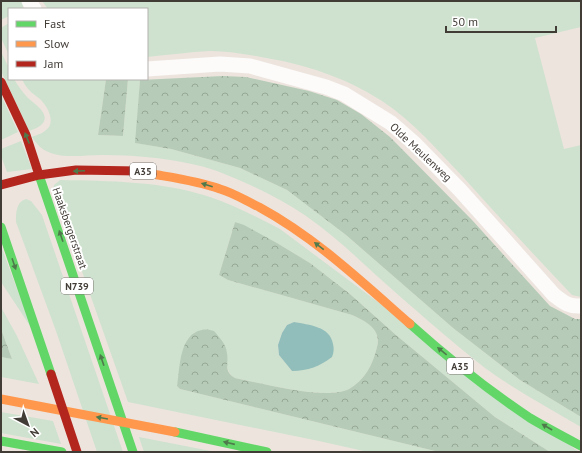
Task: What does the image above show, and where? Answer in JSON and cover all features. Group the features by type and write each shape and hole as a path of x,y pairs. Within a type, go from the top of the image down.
{"main road":[{"name":"Haaksbergerstraat","path":"1,82 26,135 133,452"},
{"name":"A35","path":"1,185 39,175 76,170 139,171 195,182 243,199 273,215 316,243 435,346 480,382 531,418 581,446"},
{"path":"1,227 77,452"},
{"path":"1,399 168,430 267,452"},
{"path":"1,442 62,452"}],"street":[{"name":"Olde Meulenweg","path":"148,69 220,64 250,66 319,84 344,94 391,123 415,144 460,190 554,295 566,304 581,306"}],"green space":[{"path":"1,1 24,1 25,3 22,8 8,8 8,16 1,20"},
{"path":"42,1 581,1 581,27 535,38 564,149 581,145 581,297 572,295 415,127 382,101 354,85 339,78 293,63 229,52 210,51 148,57 148,8 47,8"},
{"path":"8,24 8,53 1,38 1,28"},
{"path":"1,52 8,66 8,80 15,80 27,97 44,114 44,122 40,126 29,131 1,71"},
{"path":"223,76 246,77 309,91 337,100 361,114 390,137 472,220 550,306 575,319 581,319 581,417 520,380 453,328 346,235 287,190 240,168 171,149 135,143 140,80"},
{"path":"23,80 106,80 98,135 123,136 128,80 140,80 136,143 171,149 240,168 287,190 346,235 453,328 520,380 581,417 581,427 520,391 485,368 430,323 342,244 306,216 274,197 217,171 189,163 160,158 131,156 65,156 50,153 44,150 32,137 43,132 49,127 51,119 50,115 44,103 32,93"},
{"path":"106,80 128,80 123,136 98,135"},
{"path":"1,95 18,132 1,140"},
{"path":"21,141 32,169 7,172 1,156 1,149"},
{"path":"60,180 79,180 136,183 173,188 219,200 263,220 280,229 579,452 550,452 495,417 396,335 350,294 310,263 277,243 235,222 219,275 228,280 352,315 362,320 371,326 377,335 377,347 373,359 368,371 360,381 349,389 325,393 293,390 235,378 228,370 227,352 195,332 188,339 183,350 177,386 180,389 439,452 368,452 128,402 53,189 54,185","holes":["294,322 320,328 292,371 279,355 278,345 282,333 287,325"]},
{"path":"26,199 31,201 42,215 123,452 97,452 56,331 16,222 18,205"},
{"path":"235,222 244,225 277,243 310,263 350,294 396,335 495,417 550,452 439,452 180,389 177,386 180,361 185,345 194,333 204,330 214,331 222,341 226,350 227,367 229,373 235,378 276,387 310,392 339,392 349,389 355,385 368,371 377,347 378,341 375,331 371,326 357,317 228,280 219,275"},
{"path":"1,246 32,329 1,282"},
{"path":"1,307 17,336 39,384 1,377 1,357 12,359 1,329"},
{"path":"1,329 12,359 1,357"},
{"path":"1,412 53,421 61,444 1,433"},
{"path":"139,437 216,452 144,452"}],"water":[{"path":"294,322 318,327 328,333 333,346 332,357 314,367 292,371 279,355 278,345 282,333 287,325"}],"traffic: fast":[{"path":"39,175 133,452"},
{"path":"1,227 51,374"},
{"path":"410,324 499,396 530,418 581,446"},
{"path":"175,432 267,452"},
{"path":"1,441 62,452"}],"traffic: slow":[{"path":"152,174 212,186 259,207 280,219 300,232 338,261 410,324"},
{"path":"1,399 175,432"}],"traffic: jam":[{"path":"1,82 26,135 39,175"},
{"path":"1,185 39,175 76,170 139,171 152,174"},
{"path":"51,374 77,452"}]}
